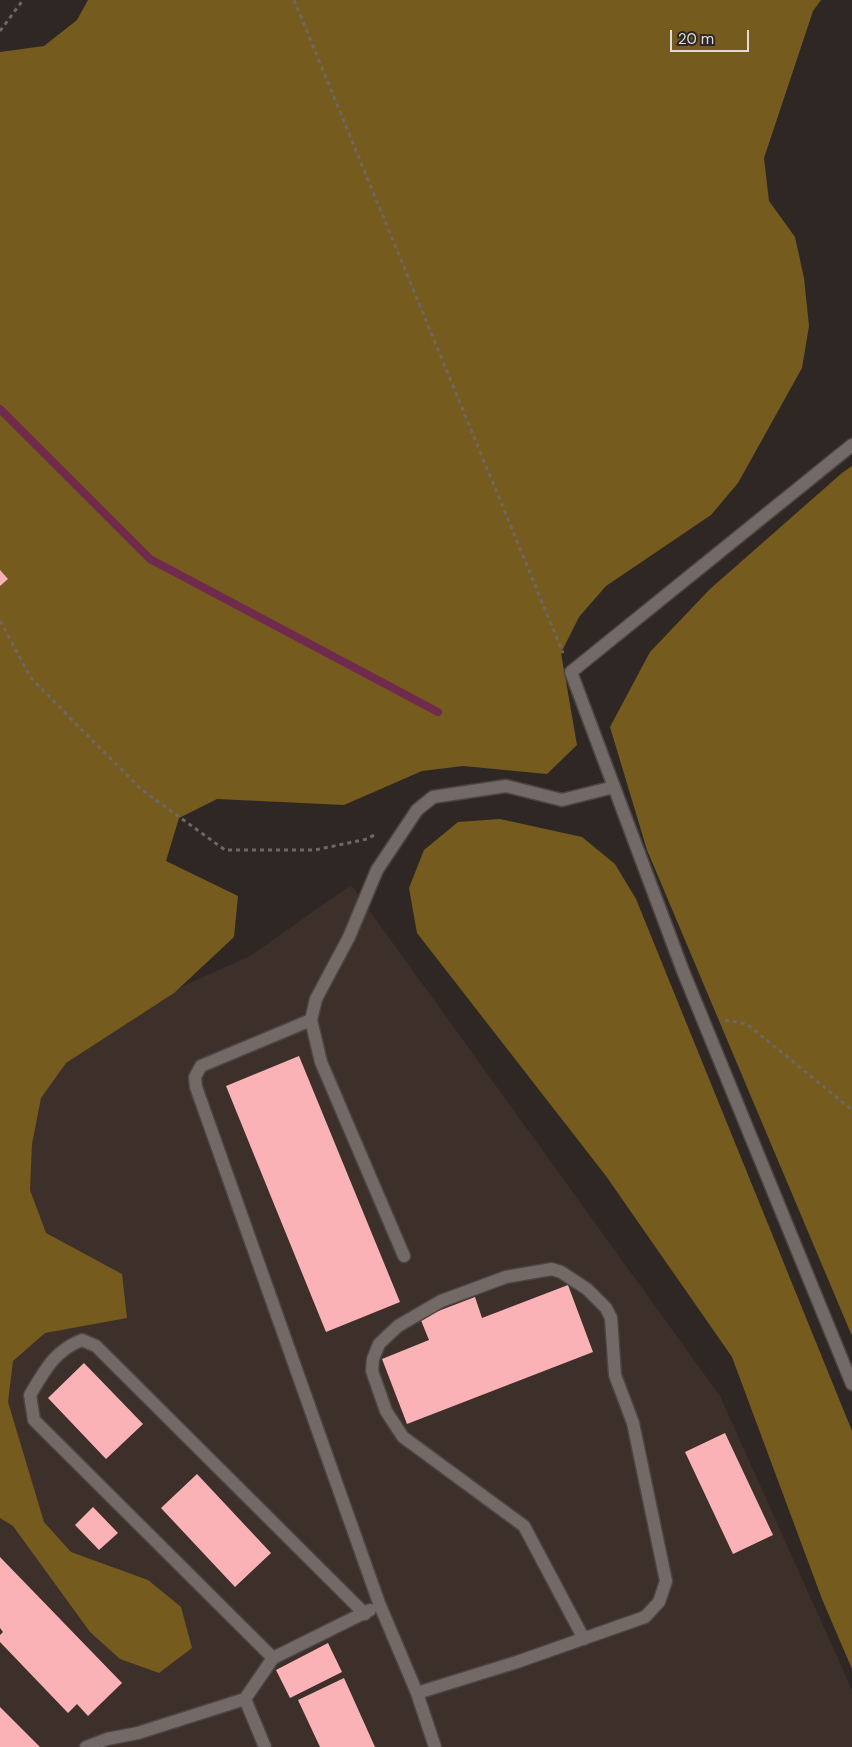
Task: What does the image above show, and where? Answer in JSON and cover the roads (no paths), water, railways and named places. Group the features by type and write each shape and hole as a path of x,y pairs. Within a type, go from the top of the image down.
{"lane":[{"path":"852,445 571,672 702,1017 852,1384"},
{"path":"404,1256 322,1062 311,1020 316,999 349,937 377,870 417,810 433,797 506,786 562,800 614,787"},
{"path":"311,1020 201,1066 195,1077 196,1087 379,1603 417,1693 436,1747"},
{"path":"417,1693 584,1639 645,1617 659,1602 666,1581 633,1422 615,1375 611,1318 587,1289 561,1272 552,1269 506,1277 441,1301 398,1326 379,1344 372,1359 372,1371 386,1411 403,1437 524,1526 584,1639"},
{"path":"273,1658 34,1420 30,1394 49,1364 65,1346 82,1340 96,1346 365,1614"},
{"path":"86,1747 107,1739 138,1734 245,1699 273,1658 365,1614 379,1603"},
{"path":"245,1699 265,1747"}],"waterway":[{"path":"0,409 150,559 438,712"}]}
